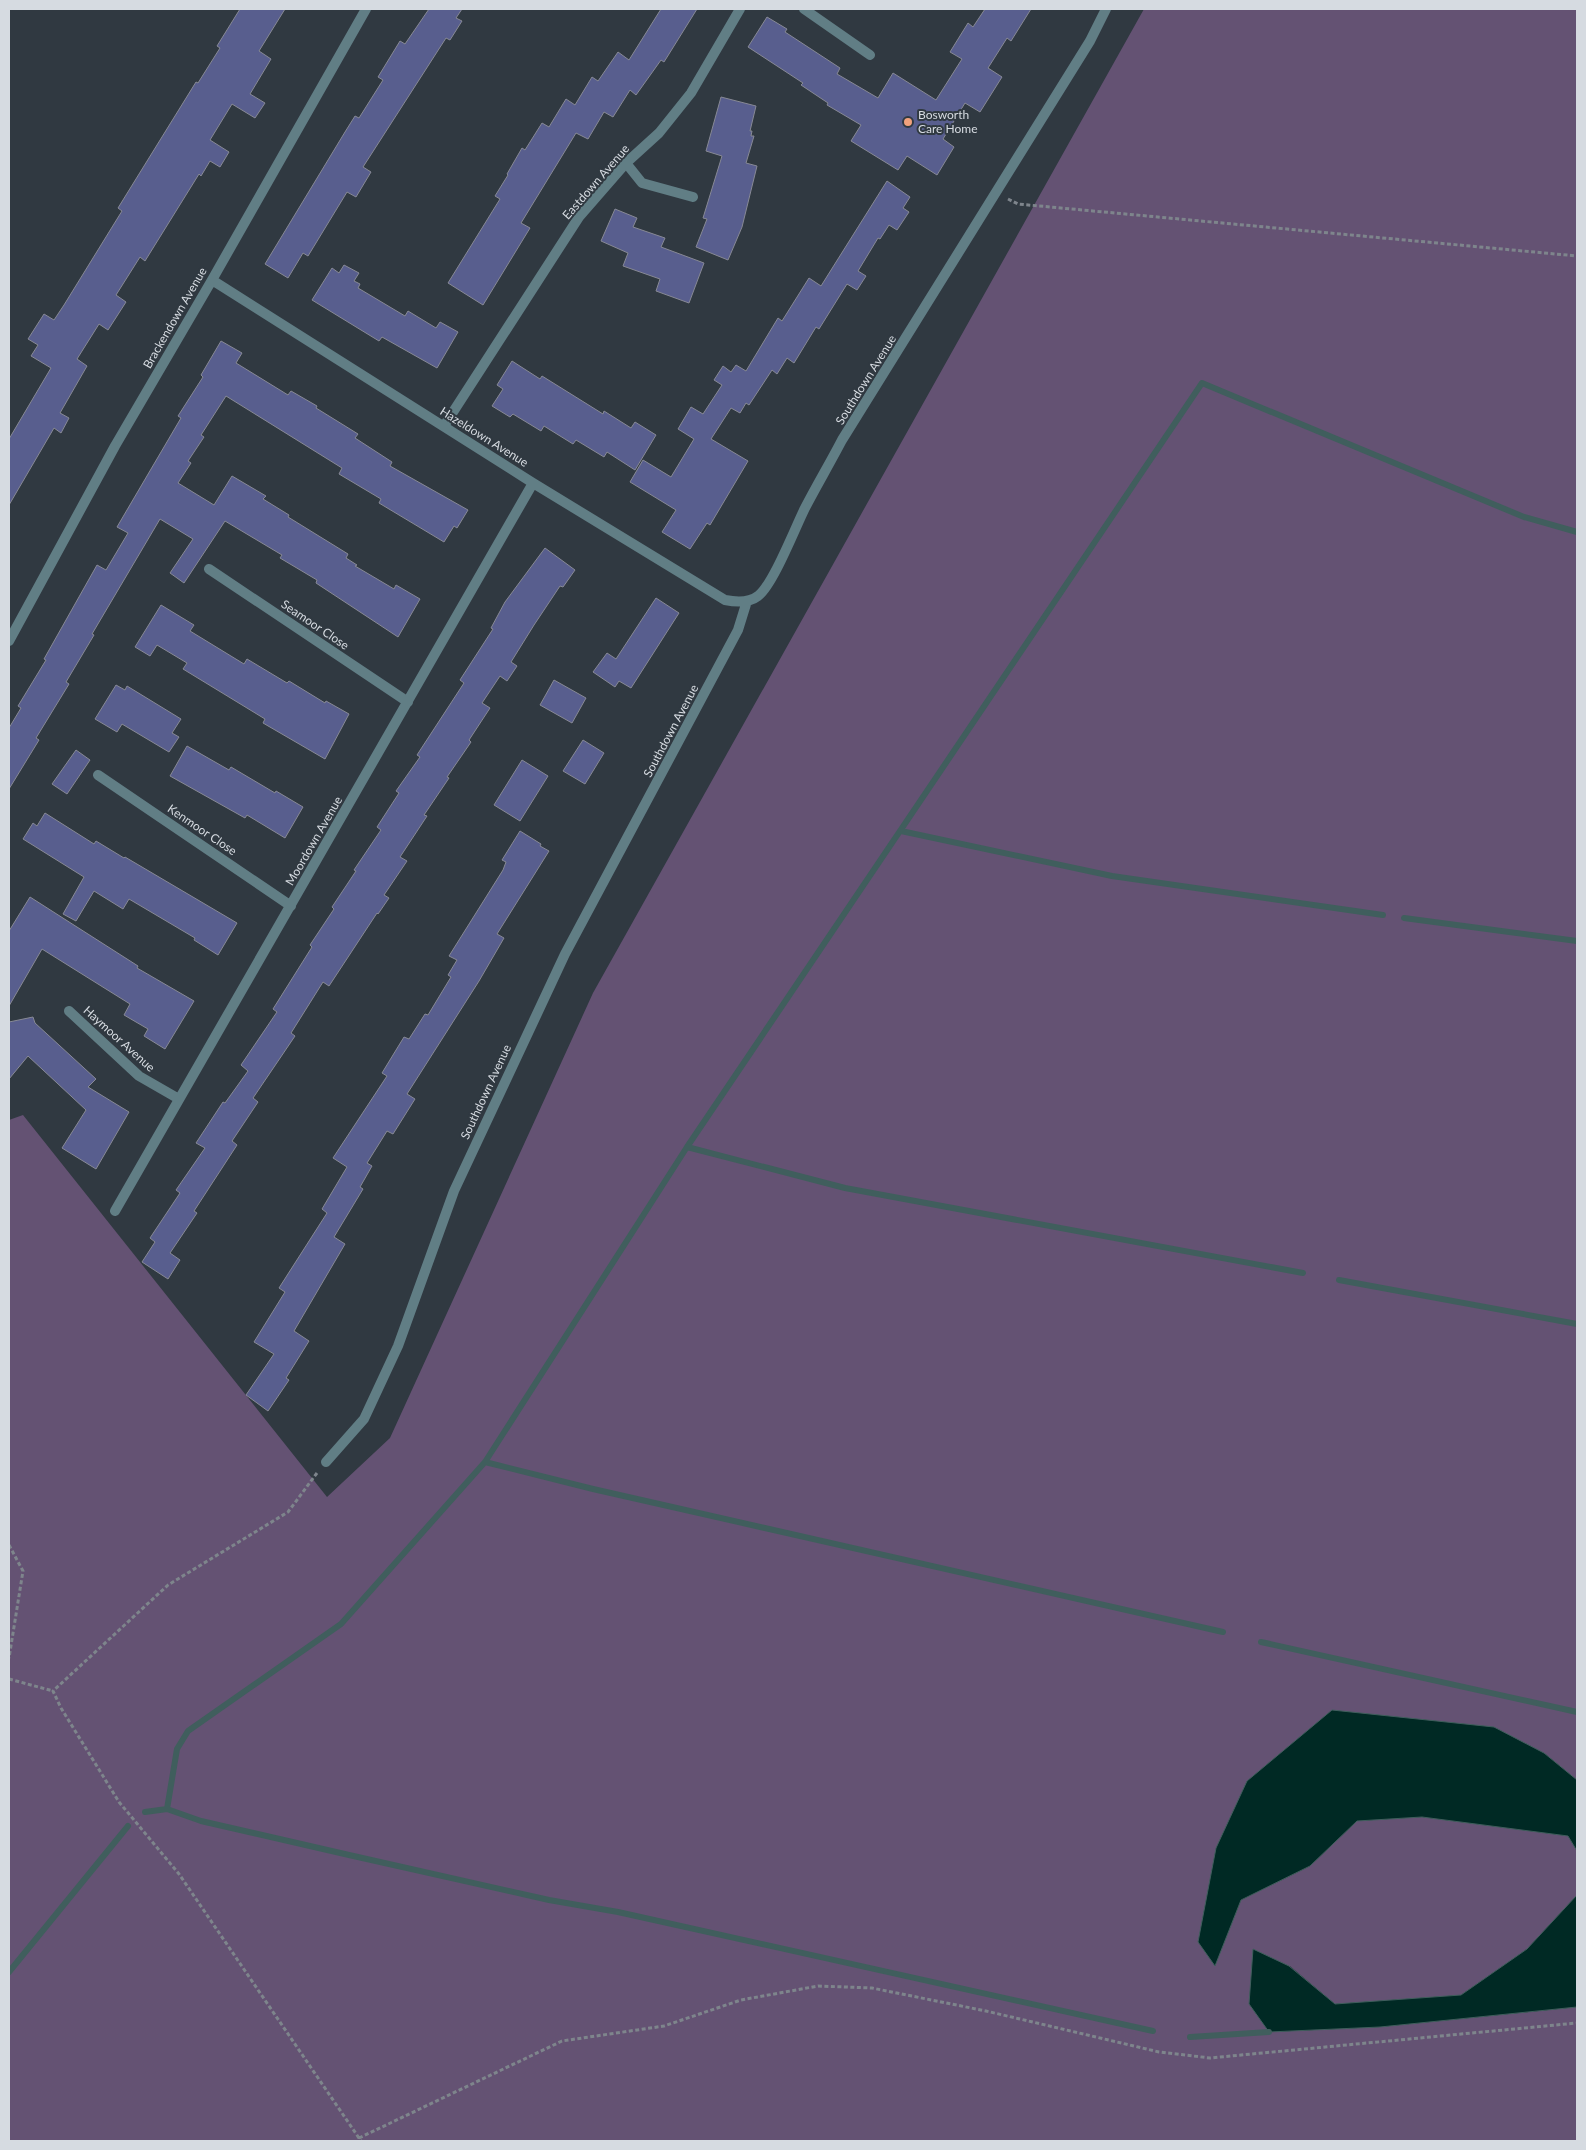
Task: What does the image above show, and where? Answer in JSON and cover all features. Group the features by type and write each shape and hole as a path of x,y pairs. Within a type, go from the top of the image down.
{"street":[{"name":"Brackendown Avenue","path":"9,641 115,446 366,9"},
{"name":"Eastdown Avenue","path":"444,426 579,217 626,164 659,134 691,93 740,9"},
{"path":"804,9 870,55"},
{"name":"Southdown Avenue","path":"326,1462 364,1419 398,1346 454,1191 497,1098 565,954 738,630 747,601 758,596 768,584 805,508 842,440 997,193 1090,41 1106,9"},
{"path":"626,164 642,183 693,197"},
{"name":"Hazeldown Avenue","path":"212,280 533,483 724,600 734,602 747,601"},
{"name":"Moordown Avenue","path":"115,1211 533,483"},
{"name":"Seamoor Close","path":"209,570 408,702"},
{"name":"Kenmoor Close","path":"98,775 291,906"},
{"name":"Haymoor Avenue","path":"69,1011 139,1076 179,1099"}],"path":[{"path":"997,193 1018,204 1577,256"},
{"path":"53,1691 168,1585 288,1512 326,1462"},
{"path":"9,1545 23,1571 9,1658"},
{"path":"9,1679 53,1691 61,1708 127,1813 179,1874 360,2140 562,2042 664,2026 741,2000 818,1986 872,1988 986,2011 1159,2052 1210,2058 1577,2023"}],"shaded area":[{"path":"1144,9 1577,9 1577,1780 1544,1753 1247,1781 1215,1965 1241,1900 1310,1866 1357,1821 1422,1817 1568,1836 1577,1851 1577,1895 1527,1949 1461,1995 1335,2004 1290,1966 1269,2032 1380,2027 1577,2007 1577,2141 9,2141 9,1120 23,1115 327,1497 390,1438 593,993"},
{"path":"1332,1710 1494,1727 1544,1753 1577,1780 1577,1851 1568,1836 1422,1817 1357,1821 1310,1866 1241,1900 1215,1966 1198,1942 1216,1848 1247,1781"},
{"path":"1577,1895 1577,2007 1380,2027 1269,2032 1249,2004 1253,1949 1289,1966 1335,2004 1461,1995 1527,1949"}],"building":[{"path":"240,9 285,9 259,51 271,59 250,94 265,103 255,118 232,104 210,140 229,152 220,167 210,161 201,176 199,174 145,261 140,257 116,295 126,302 108,330 99,324 77,359 87,366 60,413 69,418 61,433 54,428 9,505 9,439 51,368 31,356 38,345 28,339 44,314 54,320 64,305 122,211 118,208 196,82 198,83 220,48 217,46"},
{"path":"429,9 462,9 456,18 462,21 450,40 446,38 363,167 371,172 356,197 347,192 308,256 303,253 288,278 265,264 355,116 359,118 383,80 378,77 400,41 405,44"},
{"path":"661,9 697,9 664,62 661,60 636,95 630,90 613,117 604,112 588,139 576,133 521,223 530,228 483,305 448,283 500,199 495,196 522,148 525,150 542,123 549,127 566,99 575,105 592,77 598,81 618,52 629,60"},
{"path":"985,9 1031,9 1011,41 1007,38 988,68 1002,77 980,112 965,103 943,139 954,147 937,175 907,156 898,170 851,141 861,125 827,105 828,103 801,85 803,83 748,47 767,17 787,29 785,32 840,68 837,74 878,98 893,73 936,100 962,59 950,52 968,23 973,27"},
{"path":"721,97 756,106 750,131 752,131 751,136 754,136 746,163 757,166 742,227 728,260 696,247 707,219 703,218 722,156 706,151"},
{"path":"887,181 910,197 903,208 909,212 897,230 889,225 880,239 878,238 858,271 866,276 857,290 847,284 819,329 816,327 794,363 787,358 777,374 772,370 749,405 746,403 740,413 731,408 711,439 748,461 710,525 707,523 690,549 662,532 676,510 630,482 643,460 671,477 694,439 678,429 691,407 703,414 722,385 714,380 723,366 731,372 736,365 746,371 778,318 782,321 809,278 821,286"},
{"path":"615,209 637,218 633,227 665,238 661,247 704,263 689,303 656,291 660,279 623,266 628,253 601,241"},
{"path":"344,265 359,273 354,281 360,284 358,288 405,316 408,311 436,328 440,322 458,332 437,368 382,337 379,341 312,300 332,268 339,273"},
{"path":"221,341 242,353 236,363 288,395 291,391 317,406 316,408 358,434 355,438 392,462 390,466 468,510 457,528 454,526 444,542 379,503 381,499 339,474 342,468 226,396 201,435 204,437 188,461 191,463 178,483 214,505 232,476 266,496 263,499 289,515 288,517 348,554 346,558 357,565 355,566 394,589 396,585 420,599 398,637 316,583 317,580 280,558 282,555 225,521 184,583 170,573 193,539 160,519 92,634 94,635 66,682 69,684 36,738 39,740 9,789 9,728 21,708 18,706 46,660 44,659 97,565 106,570 128,533 117,527 181,418 178,416 203,377 201,375"},
{"path":"512,361 540,379 542,376 603,414 604,411 631,428 635,422 656,435 635,470 607,452 604,457 576,440 573,444 544,426 541,431 513,414 510,417 492,406 503,389 497,385"},
{"path":"545,548 575,570 563,587 560,586 511,662 517,666 507,681 500,676 482,703 490,708 469,740 471,742 447,777 449,778 424,815 427,816 400,857 407,861 384,895 389,898 329,986 323,982 291,1033 295,1036 253,1098 258,1102 232,1141 237,1145 194,1211 197,1213 170,1253 180,1260 168,1279 142,1262 155,1242 150,1238 180,1193 176,1190 205,1148 196,1143 223,1102 225,1103 248,1071 241,1065 277,1012 273,1009 312,947 310,945 334,909 332,907 356,871 354,870 381,830 377,827 399,793 396,791 420,757 417,755 464,683 460,680 493,629 491,628 505,602"},
{"path":"656,598 679,613 631,688 619,681 615,687 593,672 607,653 616,659"},
{"path":"161,605 194,625 190,631 244,664 247,659 287,683 289,681 325,703 326,701 349,714 325,759 263,723 265,719 183,669 187,663 157,645 150,656 135,647"},
{"path":"554,680 586,698 572,723 540,705"},
{"path":"116,685 125,690 127,686 181,719 172,733 179,737 169,752 122,724 117,732 95,719"},
{"path":"583,740 604,753 585,784 563,771"},
{"path":"187,746 229,770 231,767 303,807 285,838 247,815 245,818 170,776"},
{"path":"76,750 90,760 67,794 52,784"},
{"path":"522,760 548,776 520,821 494,805"},
{"path":"45,813 94,844 96,841 125,857 237,923 218,955 194,940 195,938 129,899 123,909 94,891 76,921 63,914 84,877 23,839 33,823 37,826"},
{"path":"520,831 549,851 497,934 504,938 479,981 407,1094 415,1099 393,1134 387,1131 367,1163 372,1166 360,1187 363,1189 334,1237 345,1244 294,1331 309,1341 286,1378 289,1380 268,1411 246,1395 274,1354 254,1342 285,1292 279,1288 327,1213 322,1209 347,1167 333,1158 387,1076 382,1073 404,1037 409,1039 425,1014 428,1015 451,977 448,975 457,960 449,956 503,870 506,862 502,860"},
{"path":"30,897 138,966 137,968 194,1001 165,1049 144,1036 148,1029 124,1015 130,1004 42,949 9,1006 9,931"},
{"path":"33,1017 35,1023 96,1079 88,1087 129,1112 96,1169 62,1148 86,1110 28,1056 9,1079 9,1022"}],"waterway":[{"path":"167,1809 177,1749 188,1731 341,1624 485,1462 687,1147 1202,383 1524,517 1577,532"},
{"path":"901,831 1112,876 1383,915"},
{"path":"1404,918 1577,941"},
{"path":"687,1147 845,1188 1303,1273"},
{"path":"1339,1280 1577,1324"},
{"path":"485,1462 593,1489 1223,1632"},
{"path":"1261,1642 1577,1712"},
{"path":"145,1812 167,1809 201,1821 349,1855 549,1900 618,1912 1153,2031"},
{"path":"9,1972 128,1826"},
{"path":"1190,2037 1269,2032"}],"place":[{"name":"Bosworth Care Home","path":"908,122"}]}
